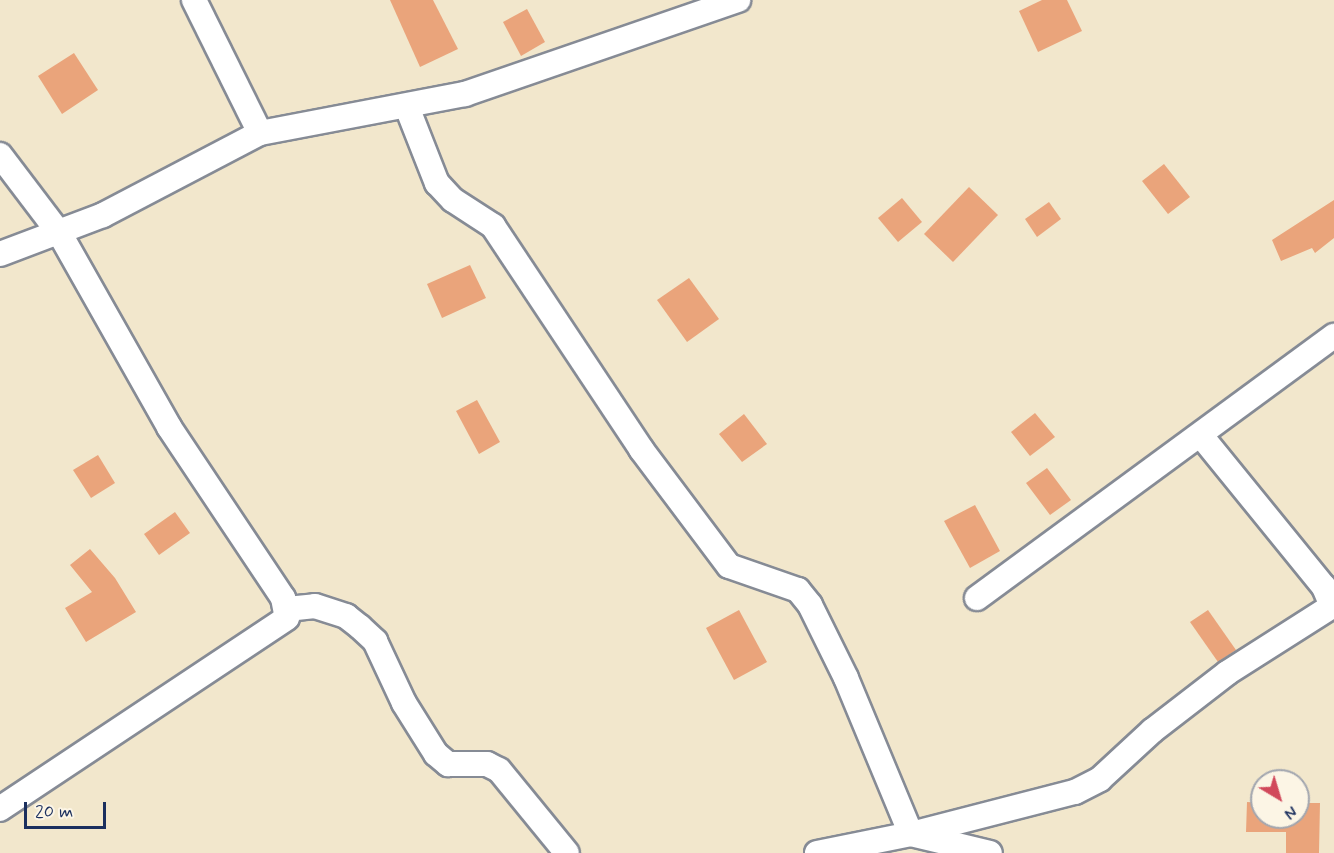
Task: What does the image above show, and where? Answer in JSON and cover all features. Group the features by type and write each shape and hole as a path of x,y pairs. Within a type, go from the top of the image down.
{"street":[{"path":"194,0 260,133"},
{"path":"0,254 60,234 260,133 407,107 465,94 738,0"},
{"path":"407,107 437,183 453,200 493,226 641,449 729,566 798,590 810,604 846,678 911,834"},
{"path":"0,155 60,234 169,427 286,609 287,618 0,810"},
{"path":"977,598 1061,534 1202,437 1334,336"},
{"path":"817,853 911,834 1075,792 1100,779 1190,700 1333,606 1324,587 1202,437"},
{"path":"286,609 315,606 346,616 360,627 375,641 404,703 436,754 448,764 487,764 499,770 567,853"},
{"path":"911,834 990,853"}],"building":[{"path":"390,0 433,0 458,49 420,67"},
{"path":"1042,0 1067,0 1082,31 1038,52 1019,11"},
{"path":"527,9 545,42 521,56 503,22"},
{"path":"74,53 98,90 62,114 38,76"},
{"path":"1164,164 1190,197 1168,214 1142,181"},
{"path":"969,187 998,215 953,262 924,234"},
{"path":"902,198 922,222 898,242 878,218"},
{"path":"1334,200 1334,238 1315,253 1312,248 1281,261 1272,240"},
{"path":"1049,202 1061,219 1037,237 1025,219"},
{"path":"470,265 486,298 442,318 427,284"},
{"path":"689,278 719,319 687,342 657,300"},
{"path":"477,400 500,442 479,454 456,411"},
{"path":"1035,413 1055,437 1030,456 1011,432"},
{"path":"744,414 767,444 742,462 719,434"},
{"path":"98,455 115,483 91,498 73,470"},
{"path":"1047,468 1071,500 1050,515 1026,483"},
{"path":"975,505 1000,551 970,568 944,521"},
{"path":"175,512 190,533 159,555 144,534"},
{"path":"90,549 115,578 136,612 86,642 65,608 92,592 70,565"},
{"path":"739,610 767,662 734,680 706,628"},
{"path":"1208,610 1236,650 1218,662 1190,622"},
{"path":"1247,802 1250,802 1250,829 1310,829 1310,803 1320,803 1319,853 1286,853 1286,832 1246,832"}]}
